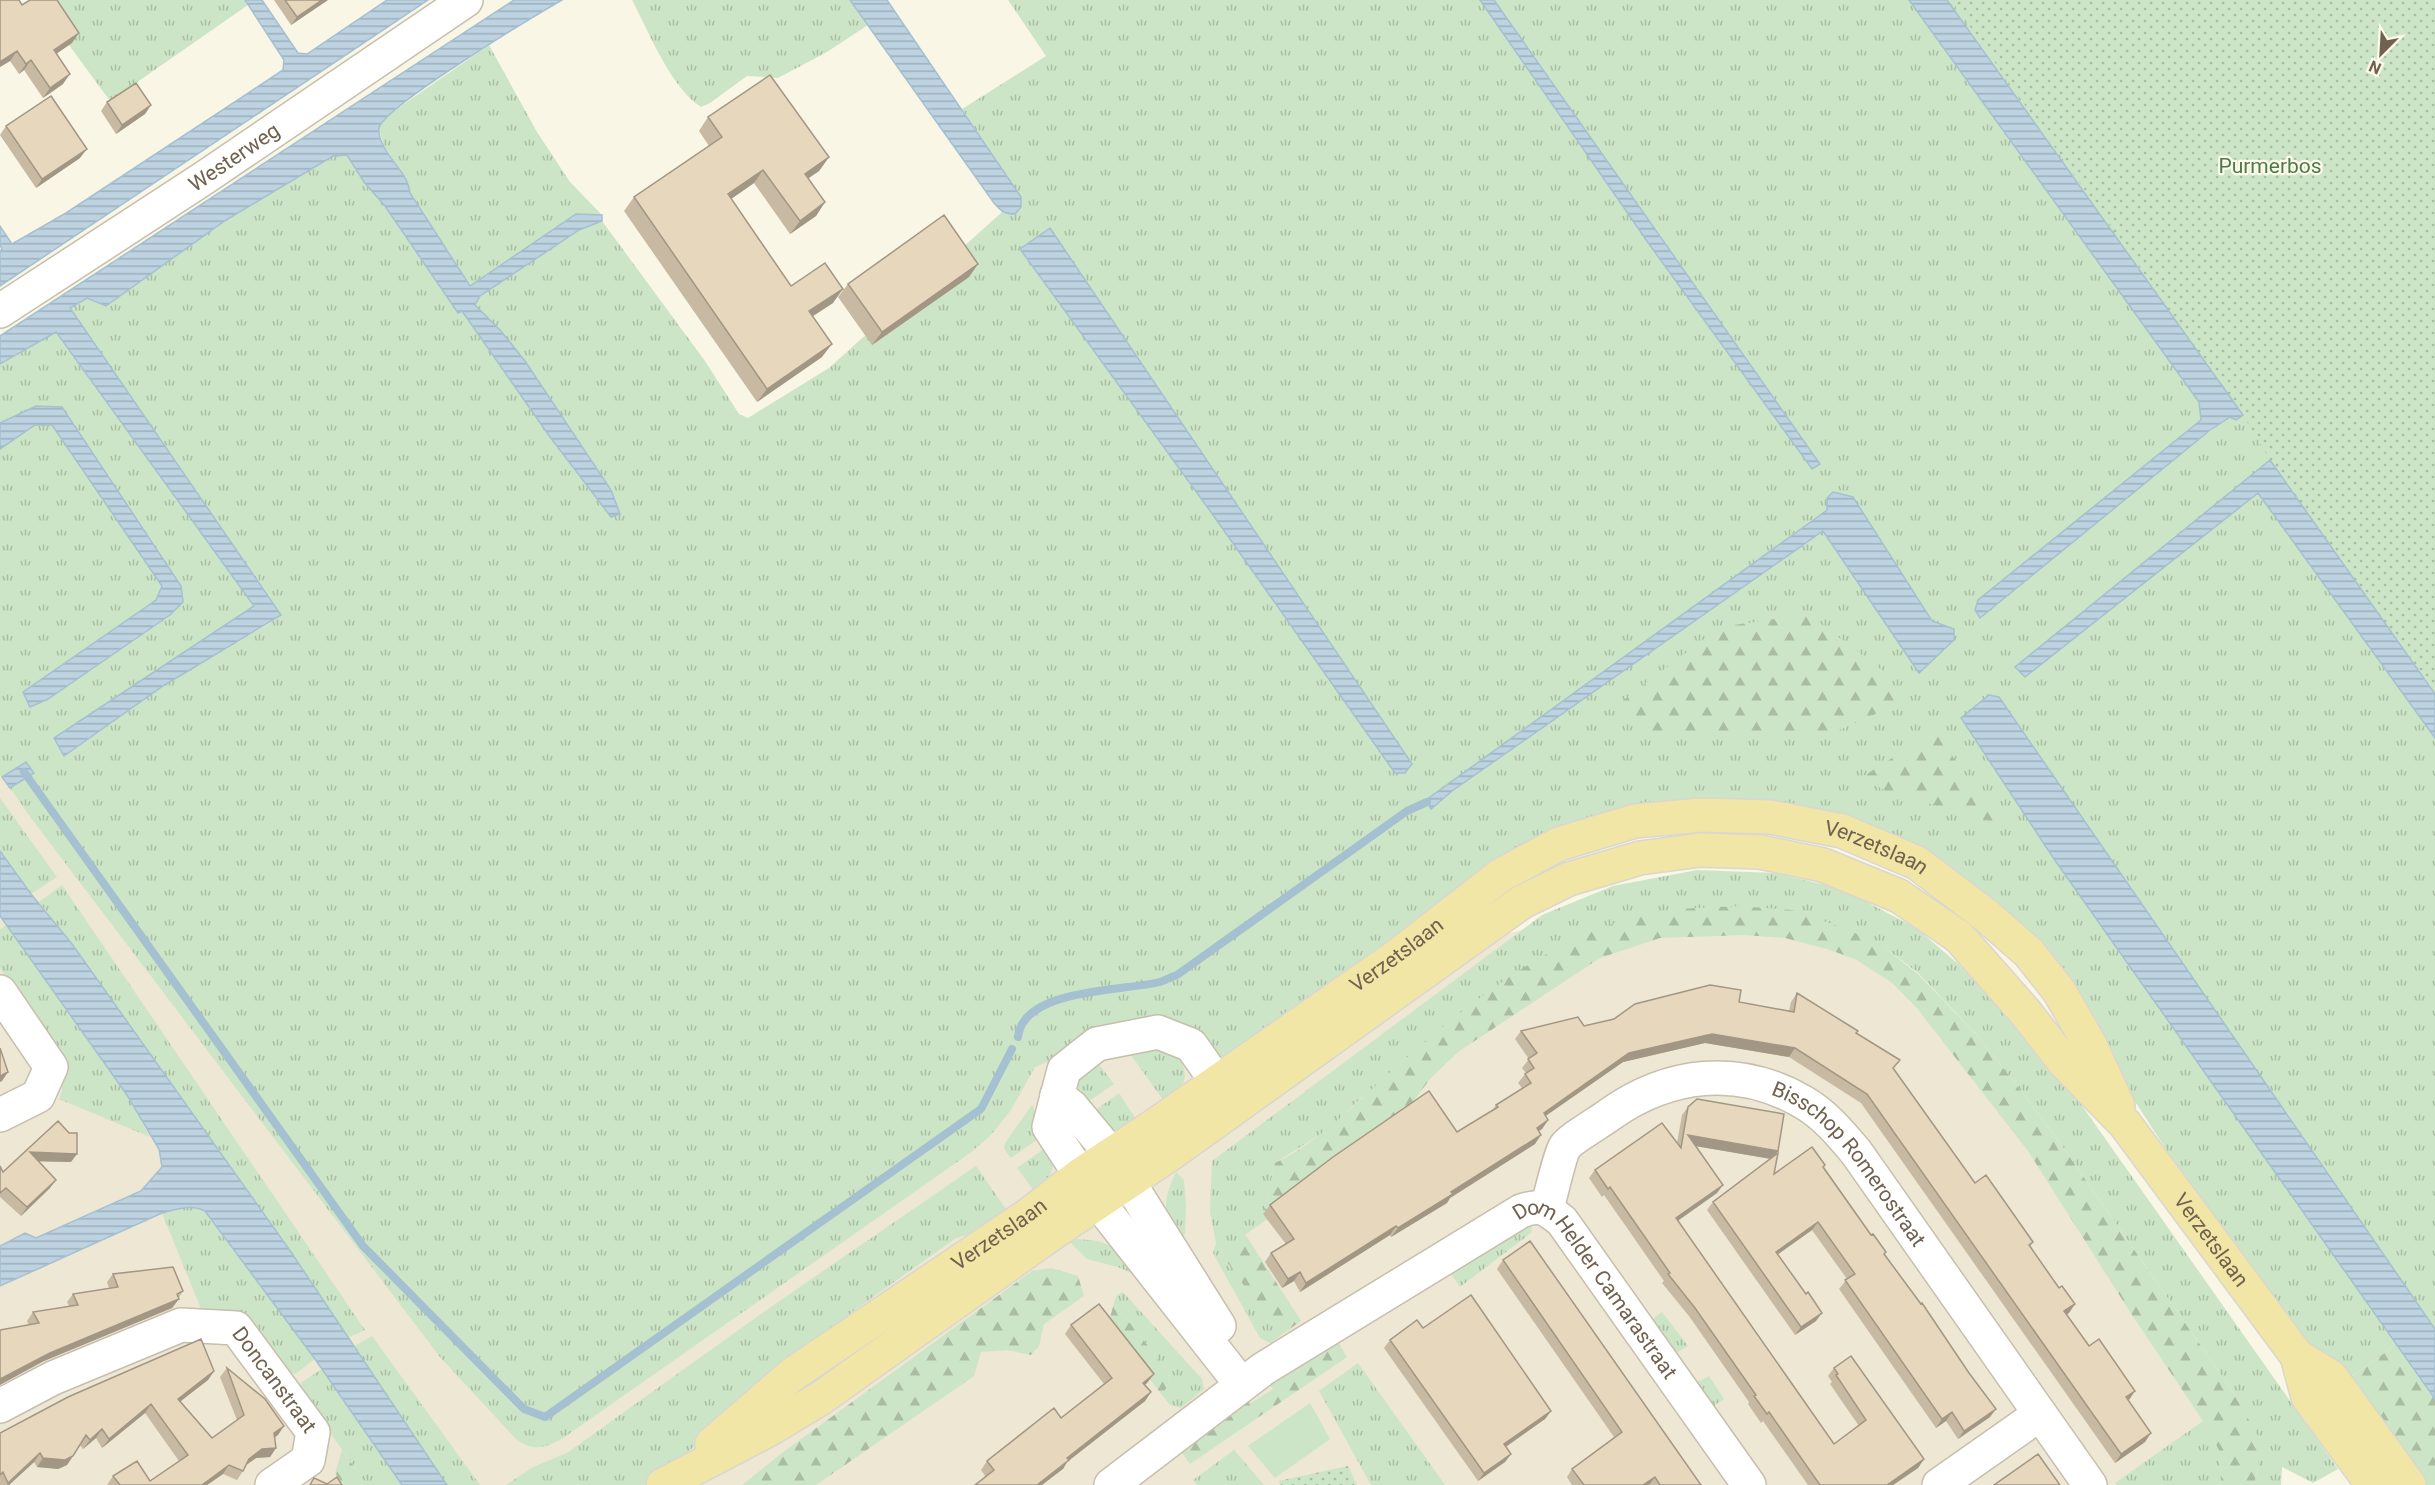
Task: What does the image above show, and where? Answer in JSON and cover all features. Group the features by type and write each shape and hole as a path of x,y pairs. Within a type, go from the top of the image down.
{"main road":[{"name":"Verzetslaan","path":"663,1485 793,1374 1027,1216 1080,1175 1397,956 1502,875 1559,844 1635,821 1702,815 1770,817 1842,831 1917,863 1988,917 2029,953 2059,992 2089,1043 2125,1124"},
{"name":"Verzetslaan","path":"663,1485 768,1430 821,1398 1128,1181 1179,1148 1522,902 1569,879 1630,861 1700,850 1760,852 1823,865 1899,896 1959,937 2026,1013 2064,1062 2125,1124 2297,1356 2308,1397 2373,1485"},
{"name":"Verzetslaan","path":"2297,1356 2331,1377 2409,1485"}],"street":[{"name":"Westerweg","path":"0,311 204,178 466,0"},
{"path":"0,992 51,1067 38,1096 0,1115"},
{"path":"1217,1082 1191,1045 1158,1032 1097,1044 1064,1071 1049,1127 1098,1202 1245,1381"},
{"name":"Bisschop Romerostraat","path":"1547,1209 1565,1147 1632,1100 1660,1087 1699,1079 1732,1077 1766,1086 1803,1102 1832,1124 1856,1152 2090,1485"},
{"path":"1057,1095 1072,1107 1111,1154 1183,1265 1245,1381"},
{"name":"Dom Helder Camarastraat","path":"1111,1485 1245,1381 1521,1211 1534,1207 1547,1209 1562,1221 1749,1485"},
{"name":"Doncanstraat","path":"0,1406 53,1378 181,1325 236,1328 313,1432 308,1460 272,1485"},
{"path":"1939,1485 2040,1414"}],"shaded area":[{"path":"0,764 1119,1010 1736,888 1890,963 2242,1425 2247,1485 0,1485"}],"green space":[{"path":"36,0 245,0 248,5 110,101"},
{"path":"632,0 850,0 868,25 827,52 778,78 747,76 701,107 690,98 670,73"},
{"path":"1008,0 1480,0 1649,244 1812,469 1819,464 1494,0 1909,0 2199,402 2201,420 1978,600 2231,416 1947,0 2435,0 2435,694 2270,460 2015,667 2025,676 2258,492 2435,738 2435,1329 1999,697 1961,719 2054,859 2397,1344 2344,1382 2294,1331 2206,1211 2042,958 2000,913 1785,813 1547,847 1231,1069 1204,1039 1067,1054 1035,1067 1011,1110 991,1135 970,1153 566,1436 541,1447 529,1446 516,1439 440,1357 31,818 10,788 33,773 25,762 2,777 0,775 0,364 55,332 254,606 55,738 163,686 281,615 70,308 226,220 333,156 347,155 458,313 462,311 550,437 611,517 620,513 501,331 475,305 480,296 579,230 602,221 705,361 739,414 748,418 829,368 1002,212 1007,214 1021,197 962,109 1046,56","holes":["1050,228 1213,515 1020,249","1853,497 1932,621 1919,673 1824,531 1451,791 1431,808 1427,800 1827,509 1827,498"]},
{"name":"Purmerbos","path":"1951,0 2435,0 2435,694 2270,460 2243,415"},
{"path":"489,45 537,132 570,182 602,215 576,214 470,286 410,193 405,178 383,144 379,129 383,120 394,111"},
{"path":"1808,614 1883,671 1905,701 1839,730 1793,735 1646,731 1616,706 1720,627"},
{"path":"1935,731 1999,824 1886,791 1862,777"},
{"path":"0,798 57,877 31,894 0,851"},
{"path":"1697,870 1776,873 1842,889 1916,928 1983,985 2078,1100 2338,1469 2313,1483 2282,1467 2281,1485 2254,1485 2258,1468 2258,1437 2235,1395 2067,1153 2019,1088 1976,1034 1917,972 1885,948 1653,913 1360,1099 1329,1129 1275,1163 1262,1223 1220,1252 1280,1336 1270,1343 1260,1338 1213,1253 1216,1243 1210,1212 1212,1161 1542,915 1613,886"},
{"path":"62,885 365,1330 347,1338 291,1252 72,944 39,902"},
{"path":"1738,906 1792,910 1849,930 1885,948 1917,973 1976,1034 2067,1153 2235,1395 2258,1436 2258,1468 2254,1485 2221,1485 2220,1452 2203,1421 2132,1315 2028,1151 1916,1007 1891,982 1855,959 1827,949 1785,938 1745,935 1660,938 1600,958 1458,1052 1430,1079 1401,1118 1262,1223 1275,1163 1309,1143 1424,1042 1514,974 1580,937 1615,923 1662,911"},
{"path":"6,925 127,1095 150,1137 59,1099 62,1091 61,1057 0,968 0,930"},
{"path":"1157,1045 1177,1055 1182,1063 1185,1076 1181,1088 1166,1104 1128,1051"},
{"path":"1096,1063 1114,1084 1079,1108 1071,1086"},
{"path":"1119,1093 1139,1124 1123,1130 1111,1130 1086,1117"},
{"path":"1032,1105 1045,1134 1011,1158 1004,1149 1005,1143"},
{"path":"1051,1144 1053,1166 1037,1195 1017,1168"},
{"path":"976,1166 1010,1215 992,1228 956,1238 852,1312 842,1334 644,1485 506,1485 533,1467 567,1453 765,1311"},
{"path":"1176,1172 1184,1180 1186,1206 1185,1234 1178,1239 1169,1221 1166,1206"},
{"path":"186,1207 197,1207 205,1211 315,1359 295,1374 281,1365 260,1335 245,1320 227,1311 201,1309 162,1213"},
{"path":"1533,1221 1531,1233 1460,1287 1447,1268"},
{"path":"1245,1234 1301,1321 1280,1336 1220,1252"},
{"path":"1068,1240 1097,1241 1111,1246 1136,1268 1131,1273 1087,1259"},
{"path":"1051,1268 1078,1276 1084,1296 1044,1324 1039,1346 1031,1355 1007,1350 981,1352 974,1376 816,1485 742,1485 782,1453 1032,1271"},
{"path":"1123,1292 1202,1379 1204,1389 1181,1408 1170,1405 1162,1395 1169,1384 1168,1371 1114,1303 1117,1295"},
{"path":"1114,1303 1168,1371 1169,1384 1162,1395 1108,1325"},
{"path":"1662,1312 1688,1346 1671,1356 1647,1323"},
{"path":"372,1336 480,1485 447,1485 353,1347"},
{"path":"1325,1342 1339,1344 1347,1357 1190,1464 1177,1446 1247,1391 1251,1403 1273,1389 1266,1378"},
{"path":"2397,1344 2435,1399 2435,1485 2417,1485 2344,1382"},
{"path":"1358,1363 1445,1485 1371,1485 1319,1391"},
{"path":"322,1369 402,1485 367,1485 300,1390 302,1382"},
{"path":"1709,1376 1724,1399 1709,1409 1690,1386"},
{"path":"1310,1403 1330,1439 1275,1478 1248,1446"},
{"path":"2203,1421 2220,1452 2221,1485 2117,1485 2115,1483"},
{"path":"342,1450 367,1485 344,1485 335,1473"},
{"path":"1234,1450 1264,1485 1197,1485 1193,1480"},
{"path":"1348,1466 1357,1485 1281,1485 1278,1481"}],"water":[{"path":"245,0 262,0 298,53 307,54 387,0 428,0 0,286 0,251 2,249 0,226 12,244 66,213 283,70 284,60"},
{"path":"514,0 562,0 462,62 406,101 387,117 379,128 379,134 384,147 405,178 410,193 470,286 576,214 602,215 602,221 579,230 480,296 475,305 501,331 525,361 611,490 620,514 611,517 550,437 462,311 458,313 347,155 333,156 226,220 106,306 87,298 70,308 281,615 163,686 64,756 54,738 254,606 56,332 0,364 0,336"},
{"path":"850,0 887,0 1021,197 1021,207 1015,214 1003,212 994,203"},
{"path":"1480,0 1494,0 1820,464 1812,469 1649,244"},
{"path":"1909,0 1947,0 2243,415 2236,420 2230,417 2209,431 1980,618 1975,610 1978,600 2201,420 2199,402"},
{"path":"1050,228 1412,764 1405,773 1395,773 1213,515 1020,249"},
{"path":"36,406 62,407 181,586 183,602 170,615 48,699 30,707 23,692 156,600 162,586 52,425 35,425 0,449 0,423"},
{"path":"2270,460 2435,694 2435,738 2258,493 2025,677 2015,667"},
{"path":"1833,492 1853,497 1932,621 1954,629 1954,640 1919,673 1823,531 1452,791 1431,809 1426,800 1827,510 1827,498"},
{"path":"1989,695 1999,697 2435,1329 2435,1399 2054,859 1961,718"},
{"path":"26,762 34,773 10,788 2,777"},
{"path":"0,851 31,894 72,944 291,1252 447,1485 402,1485 315,1359 205,1211 189,1208 162,1213 0,1286 0,1246 25,1233 36,1238 141,1191 162,1167 159,1149 127,1095 0,916"}],"building":[{"path":"0,0 19,0 22,5 30,0 57,0 79,33 54,50 70,74 50,88 31,60 26,64 17,51 0,62"},
{"path":"285,0 322,0 297,17"},
{"path":"770,75 829,157 805,174 825,202 800,221 763,170 728,194 791,286 825,263 843,289 809,311 832,344 767,389 634,197 722,137 708,117"},
{"path":"136,83 151,105 122,125 107,102"},
{"path":"51,96 87,149 42,179 6,126"},
{"path":"944,215 978,264 882,332 848,284"},
{"path":"1710,985 1741,990 1739,1002 1794,1012 1797,993 1900,1060 1893,1068 1975,1183 1986,1175 2033,1242 2029,1245 2059,1288 2062,1286 2075,1304 2064,1311 2089,1346 2099,1339 2135,1391 2126,1397 2151,1433 2121,1454 1867,1094 1795,1048 1712,1034 1629,1053 1544,1113 1548,1120 1537,1128 1541,1135 1451,1192 1453,1194 1398,1228 1396,1226 1306,1283 1300,1272 1288,1279 1271,1253 1294,1239 1270,1205 1333,1157 1429,1091 1457,1132 1531,1083 1525,1074 1534,1068 1528,1059 1537,1053 1521,1031 1578,1017 1584,1026 1614,1019 1635,1004"},
{"path":"0,1048 8,1072 0,1076"},
{"path":"1697,1099 1784,1114 1778,1151 1688,1135 1723,1185 1676,1218 1834,1444 1866,1420 1836,1375 1838,1374 1834,1368 1851,1356 1924,1459 1887,1485 1820,1485 1769,1412 1767,1414 1754,1396 1756,1395 1695,1308 1668,1274 1670,1273 1610,1187 1608,1189 1595,1170 1662,1123 1681,1148 1688,1107"},
{"path":"58,1121 69,1133 77,1133 77,1154 30,1152 56,1180 27,1207 6,1188 0,1193 0,1166 3,1172"},
{"path":"1812,1147 1825,1165 1823,1167 1871,1235 1873,1234 1886,1252 1884,1254 1922,1303 1996,1409 1964,1431 1952,1412 1942,1419 1845,1280 1855,1274 1818,1222 1776,1252 1822,1313 1801,1327 1713,1202 1778,1153 1774,1174"},
{"path":"1530,1241 1701,1485 1660,1485 1655,1477 1643,1485 1584,1485 1572,1469 1622,1432 1503,1260"},
{"path":"173,1267 183,1291 177,1294 179,1299 50,1353 0,1379 0,1330 39,1323 33,1312 78,1305 73,1294 118,1287 113,1274"},
{"path":"1471,1295 1551,1411 1504,1444 1511,1454 1484,1473 1390,1340 1417,1320 1423,1328"},
{"path":"1099,1304 1154,1374 1143,1383 1151,1392 1067,1458 1069,1460 1037,1485 975,1485 994,1470 987,1461 1054,1408 1061,1418 1112,1378 1071,1325"},
{"path":"201,1339 214,1371 178,1399 212,1438 244,1415 227,1368 265,1399 284,1426 274,1433 276,1448 262,1449 249,1459 243,1471 229,1465 202,1485 120,1485 113,1476 137,1461 150,1481 188,1455 151,1404 109,1439 102,1429 90,1440 86,1435 73,1456 65,1460 43,1458 40,1453 8,1483 3,1472 0,1475 0,1433 68,1397"},
{"path":"2038,1454 2060,1485 1994,1485"},
{"path":"337,1477 342,1485 310,1485 314,1478 327,1484"}],"waterway":[{"path":"24,772 363,1246 524,1409 545,1417 981,1109 1012,1049"},
{"path":"1018,1037 1024,1021 1037,1009 1056,1000 1101,990 1160,982 1177,975 1407,811 1427,802"}]}
